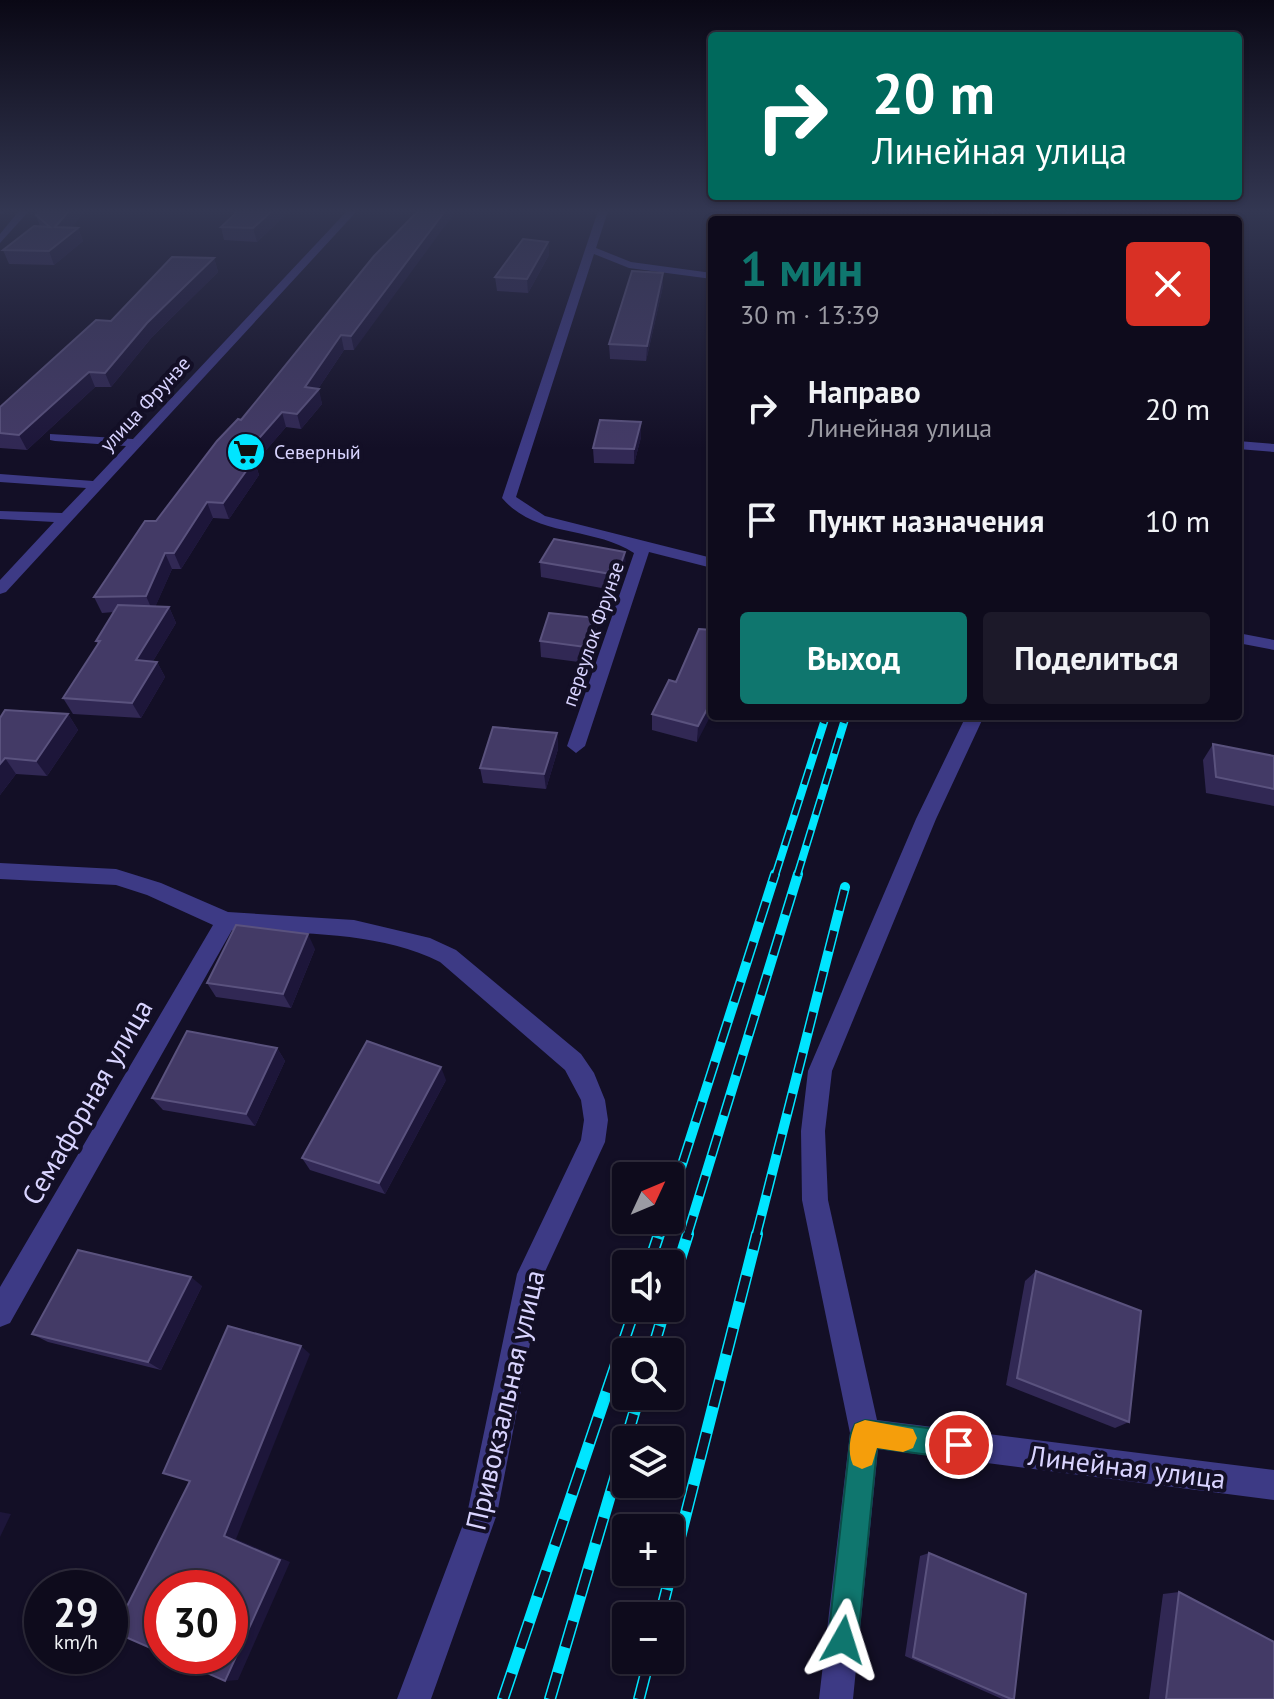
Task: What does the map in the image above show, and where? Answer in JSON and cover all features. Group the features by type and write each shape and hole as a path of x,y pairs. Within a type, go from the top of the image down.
{"street":[{"name":"улица Фрунзе","path":"0,589 278,290"},
{"name":"переулок Фрунзе","path":"576,746 642,552 632,543 617,537 548,523 522,512 509,498 578,290"},
{"path":"55,437 136,443"},
{"path":"1242,445 1274,448"},
{"path":"0,478 96,485"},
{"path":"0,515 66,518"},
{"path":"632,543 708,562"},
{"path":"1242,639 1274,645"},
{"path":"836,1699 865,1433 815,1200 813,1131 820,1071 926,819 973,720"},
{"path":"0,871 116,877 154,889 226,921"},
{"name":"Привокзальная улица","path":"226,921 354,929 430,947 448,956 573,1062 590,1091 597,1126 593,1142 530,1274 482,1514 414,1699"},
{"name":"Семафорная улица","path":"0,1313 226,921"},
{"name":"Линейная улица","path":"865,1433 1274,1485"}],"building":[{"path":"140,290 181,290 147,323 105,373 89,372 19,435 0,433 0,407 96,320 111,321"},
{"path":"346,290 385,290 351,336 341,335 305,387 319,389 297,414 282,412 241,459 254,460 223,503 207,502 174,553 165,553 146,596 94,597 145,521 156,521 217,441 238,419 241,420"},
{"path":"626,290 659,290 647,346 609,344"},
{"path":"600,420 641,422 634,449 593,448"},
{"path":"554,539 625,552 617,575 540,562"},
{"path":"118,605 169,607 136,660 157,662 132,703 63,698 100,641 96,641"},
{"path":"549,613 597,618 585,647 540,641"},
{"path":"699,629 708,630 708,707 698,726 652,714 669,680 676,682"},
{"path":"5,710 68,714 36,761 5,758 0,764 0,718"},
{"path":"493,727 557,733 544,774 480,768"},
{"path":"1213,744 1274,756 1274,789 1216,777"},
{"path":"236,925 308,934 283,994 207,983"},
{"path":"187,1031 277,1048 246,1114 152,1098"},
{"path":"367,1041 441,1067 379,1183 302,1158"},
{"path":"78,1250 191,1277 148,1362 32,1334"},
{"path":"1036,1271 1141,1311 1129,1422 1017,1378"},
{"path":"228,1326 301,1346 224,1536 280,1560 248,1630 248,1570 145,1570 190,1481 163,1473"},
{"path":"929,1553 1026,1594 1014,1699 913,1657"},
{"path":"144,1572 144,1645 128,1638 128,1604"},
{"path":"1179,1592 1274,1642 1274,1699 1166,1699"},
{"path":"209,1674 228,1674 225,1681"}],"railway":[{"path":"775,876 825,720"},
{"path":"797,876 845,720"},
{"path":"683,1162 775,874"},
{"path":"687,1236 798,874"},
{"path":"756,1236 845,887"},
{"path":"654,1250 659,1234"},
{"path":"683,1250 688,1234"},
{"path":"664,1602 757,1234"},
{"path":"503,1699 630,1322"},
{"path":"656,1338 661,1322"},
{"path":"630,1426 635,1410"},
{"path":"550,1699 612,1489"},
{"path":"639,1699 645,1674"}],"slow traffic":[{"path":"862,1455 865,1433 903,1438"}],"place":[{"name":"Северный","path":"246,452"}],"route":[{"path":"843,1640 865,1433 959,1445"}]}
